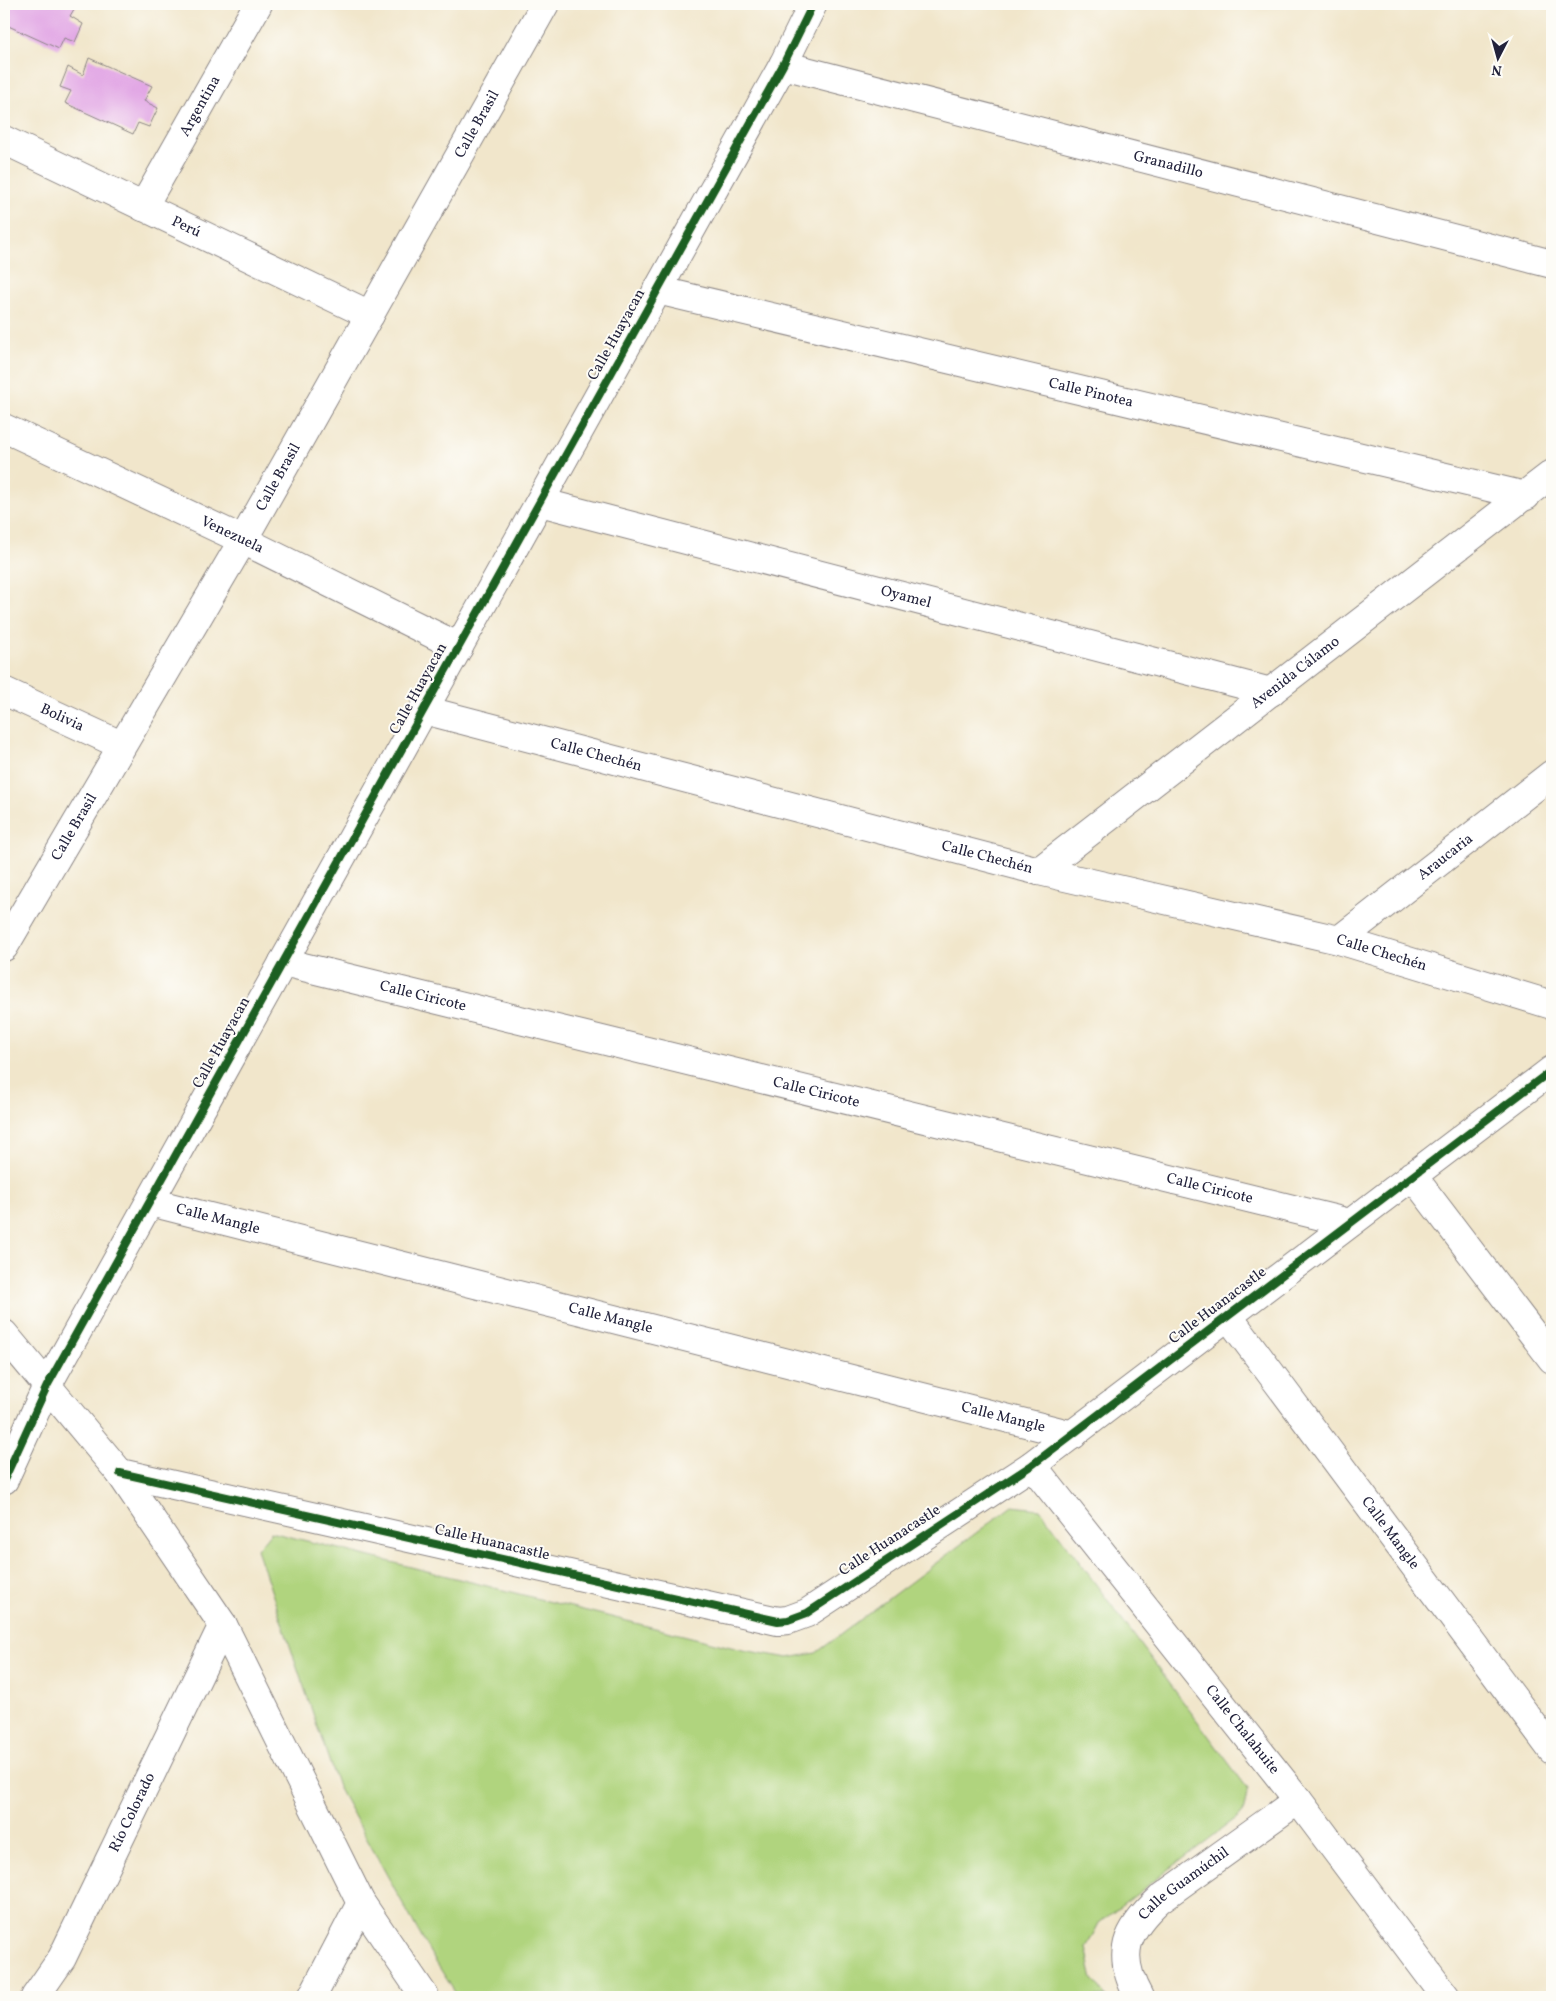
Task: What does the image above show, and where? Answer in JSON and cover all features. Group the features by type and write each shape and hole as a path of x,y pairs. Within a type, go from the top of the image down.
{"street":[{"name":"Argentina","path":"143,207 258,4"},
{"name":"Calle Brasil","path":"4,947 243,540 545,4"},
{"name":"Calle Huayacan","path":"4,1480 47,1386 783,65 813,4"},
{"name":"Granadillo","path":"783,65 1552,264"},
{"name":"Perú","path":"4,140 370,315"},
{"name":"Calle Pinotea","path":"657,290 1526,496"},
{"name":"Venezuela","path":"4,428 243,540 459,647"},
{"name":"Avenida Cálamo","path":"1038,871 1526,496 1552,474"},
{"name":"Oyamel","path":"540,502 1271,692"},
{"name":"Bolivia","path":"4,691 121,745"},
{"name":"Calle Chechén","path":"424,710 1038,871 1339,940 1552,1005"},
{"name":"Araucaria","path":"1339,940 1552,774"},
{"name":"Calle Ciricote","path":"283,962 1350,1223"},
{"name":"Calle Huanacastle","path":"120,1474 778,1621 788,1620 807,1613 1032,1465 1552,1070"},
{"path":"1412,1175 1552,1359"},
{"name":"Calle Mangle","path":"150,1202 1073,1434"},
{"name":"Calle Mangle","path":"1228,1316 1552,1750"},
{"path":"4,1334 120,1474 223,1625 361,1903 425,1997"},
{"name":"Calle Chalahuite","path":"1032,1465 1298,1800 1446,1997"},
{"name":"Río Colorado","path":"35,1997 62,1958 223,1625"},
{"name":"Calle Guamúchil","path":"1139,1997 1127,1967 1126,1953 1132,1929 1141,1916 1160,1899 1298,1800"},
{"path":"312,1997 361,1903"}],"green space":[{"path":"1012,1506 1040,1509 1248,1789 1243,1813 1099,1923 1086,1948 1093,1979 1106,1997 458,1997 432,1956 338,1787 257,1549 271,1532 743,1650 788,1658 816,1653"}],"building":[{"path":"4,4 77,4 70,16 83,24 75,42 64,38 59,49 4,24"},
{"path":"89,58 152,86 144,101 158,108 149,127 138,123 133,134 65,103 71,91 60,87 68,67 83,75"}],"cycle path":[{"path":"4,1480 47,1386 783,65 813,4"},
{"path":"120,1473 778,1621 788,1620 807,1613 1032,1465 1552,1070"}]}
